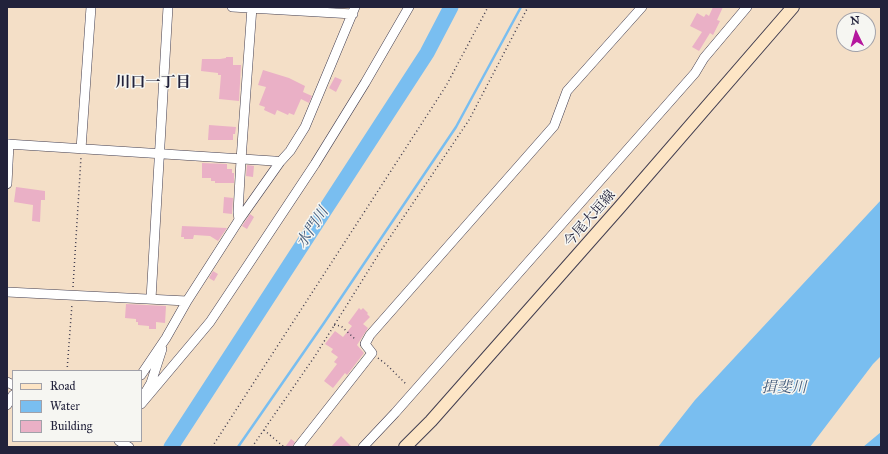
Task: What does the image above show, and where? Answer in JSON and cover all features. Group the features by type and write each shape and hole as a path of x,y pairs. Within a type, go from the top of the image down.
{"main road":[{"name":"今尾大垣線","path":"405,447 431,421 793,7"}],"street":[{"path":"81,149 91,7"},
{"path":"150,299 168,7"},
{"path":"142,374 166,338 187,301 239,220 280,162 290,151 305,127 354,11 232,7"},
{"path":"142,403 210,322 232,290 315,164 365,83 409,7"},
{"path":"298,447 372,353 365,344 375,329 554,126 567,91 642,7"},
{"path":"363,447 395,413 695,73 704,58 747,7"},
{"path":"239,220 238,212 241,160 252,8"},
{"path":"7,184 8,144 280,162"},
{"path":"7,292 187,301"},
{"path":"142,397 151,383 166,338"},
{"path":"7,406 12,397"},
{"path":"112,447 122,443"}],"path":[{"path":"212,447 446,86 488,7"},
{"path":"252,447 315,356 380,252 469,120 528,7"},
{"path":"67,370 81,149"},
{"path":"334,325 341,326 360,343 365,344"},
{"path":"372,353 408,384"},
{"path":"264,430 284,447"}],"water":[{"name":"揖斐川","path":"881,200 881,356 873,364 810,447 658,447 695,400"},
{"path":"881,432 881,447 863,447"}],"building":[{"path":"713,7 723,7 717,20 720,21 713,35 710,33 699,51 692,47 702,32 690,26 697,13 704,17 706,14 709,16"},
{"path":"233,57 233,65 241,65 239,101 219,99 221,75 218,75 218,73 201,71 202,59 220,59"},
{"path":"263,70 289,78 305,86 303,92 312,96 309,103 301,99 294,115 289,113 288,115 277,110 275,115 264,110 265,107 259,105 266,87 258,85"},
{"path":"335,77 342,80 336,92 329,88"},
{"path":"209,125 236,127 235,134 233,134 233,140 208,140"},
{"path":"202,163 227,164 227,169 232,169 232,173 234,173 234,183 215,183 215,181 211,181 211,178 202,178"},
{"path":"247,165 254,166 253,177 246,176"},
{"path":"16,187 45,191 45,200 41,200 40,222 32,221 33,205 14,202"},
{"path":"224,197 233,198 232,214 223,213"},
{"path":"250,214 254,217 247,229 242,226"},
{"path":"182,226 227,228 218,241 210,236 194,235 193,239 184,239 184,237 181,237"},
{"path":"213,271 218,274 214,281 209,278"},
{"path":"126,304 166,306 165,323 156,322 156,329 149,329 149,326 138,325 136,319 125,318"},
{"path":"359,308 361,310 363,308 370,317 363,324 368,328 357,345 364,353 347,375 345,373 333,388 324,381 337,364 334,362 338,357 331,352 333,349 325,344 335,331 343,337 352,326 348,323"},
{"path":"341,436 352,447 331,447"},
{"path":"291,439 295,442 292,447 285,447"}],"waterway":[{"name":"水門川","path":"171,447 427,53 451,7"},
{"path":"238,447 324,323 456,127 521,7"}],"district":[{"name":"川口一丁目","path":"153,83"}]}
